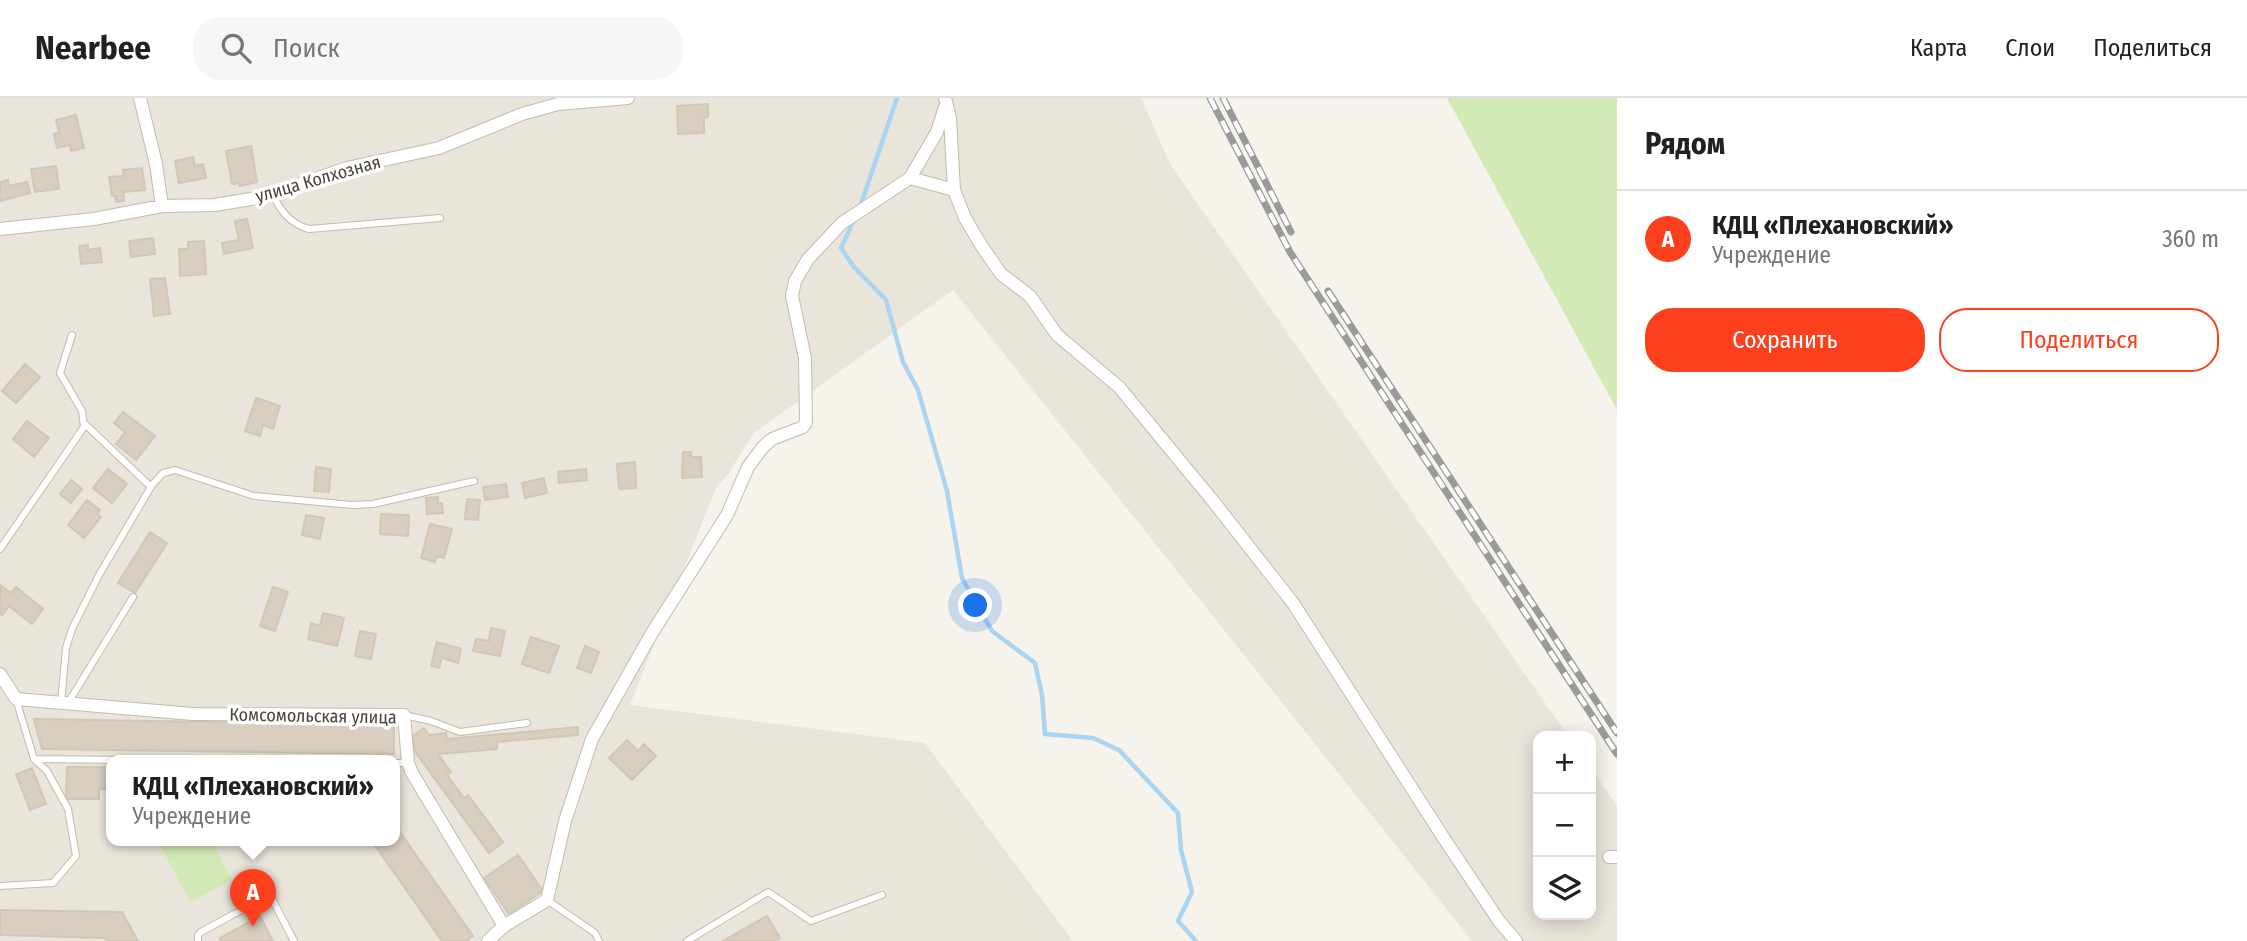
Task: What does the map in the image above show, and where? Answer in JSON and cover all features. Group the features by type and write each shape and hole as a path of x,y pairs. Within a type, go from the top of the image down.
{"street":[{"path":"140,98 156,164 162,206"},
{"name":"улица Колхозная","path":"0,229 94,219 162,206 215,205 273,194 347,168 439,148 556,101 628,98"},
{"path":"488,941 504,926 547,900 565,821 592,739 652,633 727,515 748,467 772,439 803,426 806,422 805,358 792,296 801,269 842,223 910,178 937,132 946,101"},
{"path":"946,101 950,118 954,190 958,204 1001,274 1030,296 1057,335 1119,387 1293,603 1443,837 1516,941"},
{"path":"910,178 954,190"},
{"path":"0,674 16,699"},
{"name":"Комсомольская улица","path":"16,699 193,714 404,715 401,763 504,926"}],"lane":[{"path":"273,194 285,216 309,229 440,218"},
{"path":"72,335 60,373 78,403 85,424 151,487"},
{"path":"0,550 85,424"},
{"path":"64,703 66,648 72,629 99,575 151,487 163,473 175,470 254,496 366,505 474,481"},
{"path":"64,703 133,597"},
{"path":"0,886 53,883 76,856 68,809 47,771 34,759 16,699"},
{"path":"404,715 431,721 460,732 527,723"},
{"path":"34,759 106,760"},
{"path":"687,941 768,892 811,921 882,895"},
{"path":"198,941 201,932 267,896 272,899 294,941"},
{"path":"547,900 594,933 599,941"}],"shaded area":[{"path":"0,98 1141,98 1170,164 1565,731 1533,731 1533,920 1596,920 1596,775 1617,806 1617,941 1472,941 953,290 754,433 716,488 630,705 925,743 1073,941 0,941"}],"green space":[{"path":"1447,98 1617,98 1617,410"},
{"path":"214,846 232,880 190,902 161,847"}],"building":[{"path":"708,104 704,133 678,134 677,106"},
{"path":"76,115 84,148 71,151 70,145 57,148 54,134 59,132 56,120"},
{"path":"251,146 257,182 240,186 239,183 232,184 226,151"},
{"path":"193,157 195,166 203,164 206,178 179,183 175,161"},
{"path":"56,166 59,189 35,192 31,169"},
{"path":"142,168 145,190 123,192 124,201 116,202 115,196 112,196 109,177 124,176 123,170"},
{"path":"8,180 9,186 27,182 30,193 0,201 0,182"},
{"path":"247,219 253,248 224,254 222,243 239,240 235,221"},
{"path":"153,238 155,254 131,257 129,241"},
{"path":"204,241 206,274 180,276 179,249 188,249 188,242"},
{"path":"88,245 88,250 100,248 102,262 81,264 79,246"},
{"path":"165,278 170,314 154,316 150,279"},
{"path":"25,364 40,377 16,403 2,391"},
{"path":"256,398 280,406 273,429 263,425 260,436 245,431"},
{"path":"123,412 155,436 136,460 116,444 125,432 114,423"},
{"path":"27,421 49,438 34,457 13,439"},
{"path":"683,452 691,452 691,457 701,457 702,477 682,478"},
{"path":"635,462 636,488 619,489 617,464"},
{"path":"316,467 331,469 329,492 314,491"},
{"path":"108,469 127,484 112,503 93,488"},
{"path":"586,469 587,480 559,483 558,472"},
{"path":"544,478 547,493 525,498 522,483"},
{"path":"71,480 82,489 71,503 60,494"},
{"path":"506,484 508,497 485,500 483,487"},
{"path":"438,497 443,513 427,514 426,498"},
{"path":"467,499 480,500 478,520 465,519"},
{"path":"87,500 100,510 97,514 101,517 84,538 68,525"},
{"path":"381,514 409,515 408,536 380,534"},
{"path":"306,515 324,518 320,539 302,535"},
{"path":"430,524 452,529 444,558 436,556 435,562 421,558"},
{"path":"150,532 167,543 135,593 118,583"},
{"path":"0,585 11,593 16,587 43,609 32,624 9,606 2,615 0,613"},
{"path":"273,587 288,592 275,631 260,626"},
{"path":"323,613 344,618 337,646 308,639 311,623 320,626"},
{"path":"491,628 505,631 500,656 473,651 476,639 489,641"},
{"path":"360,631 376,634 371,659 355,656"},
{"path":"531,637 559,646 549,673 522,664"},
{"path":"437,642 461,649 458,663 442,658 439,668 431,666"},
{"path":"585,646 599,652 591,673 577,668"},
{"path":"34,719 394,725 394,754 42,749"},
{"path":"578,727 578,735 497,742 497,749 438,754 451,772 447,775 464,798 468,795 503,842 489,853 416,753 412,736 424,728 429,735 446,733 447,739"},
{"path":"627,740 638,751 644,744 656,756 632,780 609,758"},
{"path":"67,767 106,767 106,789 99,789 99,799 66,799"},
{"path":"32,768 46,804 30,810 16,774"},
{"path":"400,832 473,936 466,941 442,941 376,846 400,846"},
{"path":"518,855 543,891 509,914 484,878"},
{"path":"0,910 122,912 138,941 0,935"},
{"path":"260,916 273,941 221,941 220,938"},
{"path":"767,916 780,938 774,941 723,941"}],"waterway":[{"path":"860,207 897,98"},
{"path":"855,218 841,248 854,267 886,300 903,362 918,390 947,491 962,578 992,631 1035,663 1042,695 1045,734 1093,738 1119,750 1178,813 1181,850 1192,892 1178,921 1196,941"}],"railway":[{"path":"1210,98 1290,252 1617,754"},
{"path":"1223,98 1291,232"},
{"path":"1328,291 1617,733"}],"place":[{"name":"КДЦ «Плехановский»","path":"253,927"}]}
